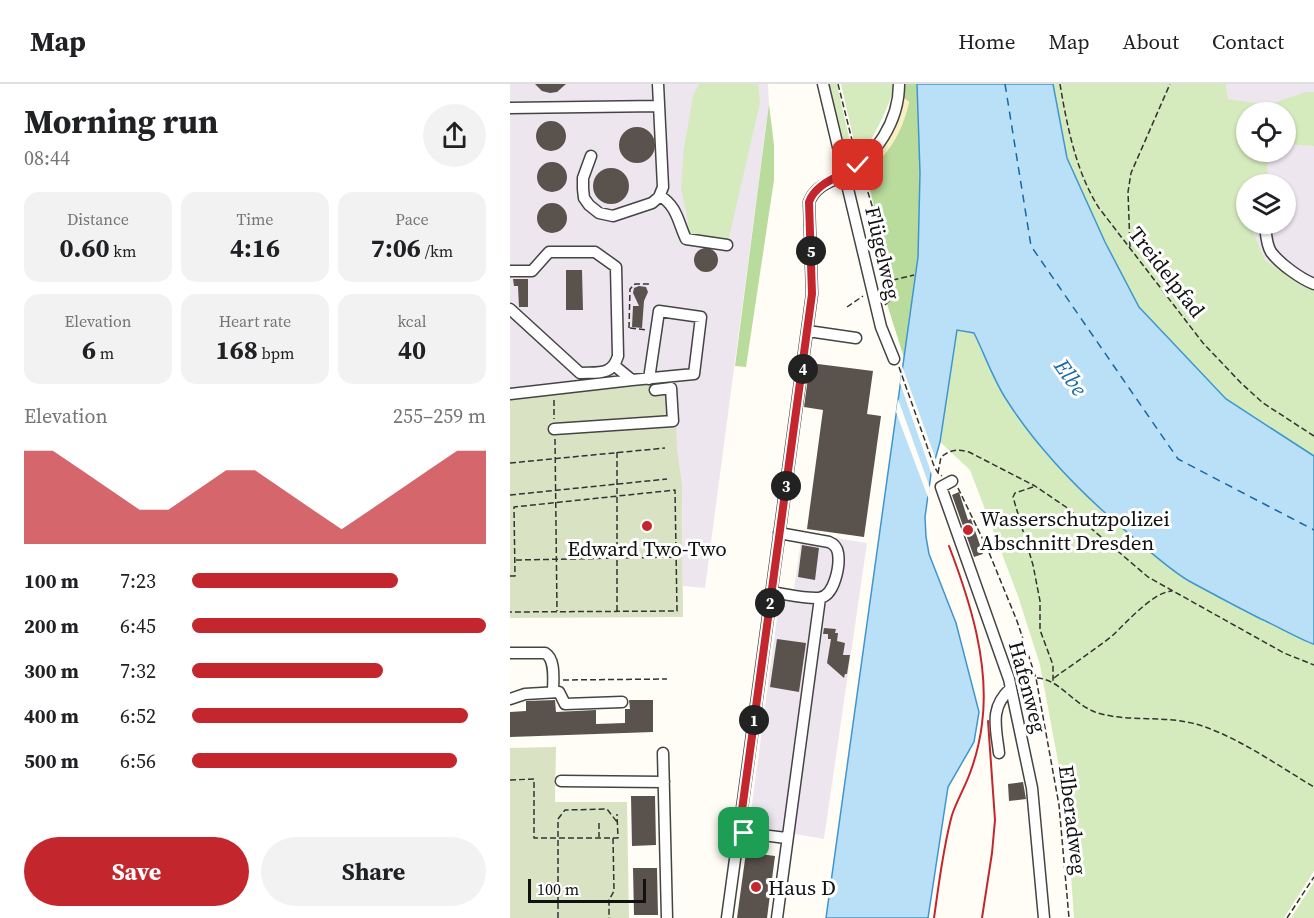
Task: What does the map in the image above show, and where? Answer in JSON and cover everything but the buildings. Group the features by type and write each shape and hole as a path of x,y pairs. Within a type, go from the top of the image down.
{"street":[{"path":"591,156 584,178 584,198 599,213 613,216 652,203 660,196 663,187 658,84"},
{"name":"Flügelweg","path":"823,84 881,327 896,361"},
{"path":"727,918 808,331 812,290 809,202 812,192 819,186 844,175 873,152 888,131 897,104 899,84"},
{"path":"510,108 659,106"},
{"path":"660,196 669,201 686,239 727,245"},
{"path":"1266,234 1271,252 1301,279 1314,284"},
{"path":"510,271 532,271 549,252 595,252 616,267 618,356 615,366 607,372 580,373 510,309"},
{"path":"510,394 632,380 650,379 694,374 701,317 659,311 650,379"},
{"path":"808,331 856,338"},
{"path":"615,366 632,380"},
{"path":"555,429 673,421 671,388 655,390"},
{"name":"Hafenweg","path":"951,481 940,487 1011,688 1032,788 1044,918"},
{"path":"771,592 820,598 828,594 834,586 838,554 836,548 825,540 779,533"},
{"path":"777,918 820,598"},
{"path":"510,653 550,655 553,692"},
{"path":"999,753 995,714 1001,697 1011,688"},
{"path":"510,699 525,694 559,692 566,704 622,702"},
{"path":"663,753 667,918"},
{"path":"561,781 664,782"},
{"path":"739,832 786,838"}],"path":[{"path":"838,84 858,165 869,194 882,254 886,277 884,306 891,299 893,280 914,275"},
{"name":"Treidelpfad","path":"1060,84 1079,167 1090,193 1203,343 1263,403 1314,436"},
{"path":"1130,248 1128,192 1131,173 1170,84"},
{"path":"651,284 635,284 630,289 629,328 656,331"},
{"path":"847,307 873,293"},
{"path":"896,361 938,473"},
{"path":"554,396 557,612"},
{"path":"510,463 665,448"},
{"path":"938,473 941,457 951,450 969,452 1035,486 1066,507 1148,577 1284,653 1314,665"},
{"path":"617,452 617,612"},
{"name":"Elberadweg","path":"938,473 951,481 959,490 988,550 1017,621 1036,678 1059,805 1069,918"},
{"path":"510,495 667,479"},
{"path":"1035,486 1015,493 1013,497 1033,564 1040,601 1040,630 1053,664 1053,680"},
{"path":"510,576 515,576 514,507 675,490 677,612 510,612"},
{"path":"510,544 514,543"},
{"path":"515,560 677,557"},
{"path":"1053,680 1158,597 1165,592 1173,591"},
{"path":"1036,678 1053,680 1081,706 1111,717 1175,720 1189,722 1216,732 1314,787"},
{"path":"553,680 666,679"},
{"path":"510,780 534,779 534,838 618,838 617,814"},
{"path":"558,918 558,819 565,810 607,809 617,822"},
{"path":"599,823 599,838"},
{"path":"609,918 609,900 614,891 613,838"},
{"path":"1287,918 1314,877"}],"shaded area":[{"path":"510,84 768,84 769,104 705,588 683,586 682,483 677,448 510,398"},
{"path":"1226,84 1314,84 1314,287 1302,286 1265,260 1254,234 1296,234 1296,174 1239,174 1237,162 1296,162 1296,102 1236,102 1236,157"},
{"path":"802,533 867,543 824,839 755,827 750,819 781,588 794,589"}],"green space":[{"path":"699,84 758,84 760,103 728,242 690,236 687,231 688,221 681,188 684,148 693,96"},
{"path":"827,84 837,84 854,160 850,160 843,151"},
{"path":"841,84 894,84 880,123 858,159"},
{"path":"904,84 917,84 920,173 918,257 904,358 887,304 887,268 871,193 861,168 867,164 872,168 896,138 909,102 904,98"},
{"path":"1053,84 1226,84 1228,99 1248,102 1236,102 1236,162 1267,162 1268,174 1236,174 1236,234 1254,234 1265,260 1302,286 1314,287 1314,456 1226,399 1139,307 1105,242 1067,158"},
{"path":"1306,92 1314,92 1314,146 1296,145 1296,102 1277,102"},
{"path":"769,104 774,145 774,180 746,367 735,366"},
{"path":"957,330 974,333 1005,397 1043,451 1101,510 1159,559 1189,580 1245,612 1314,644 1314,871 1284,918 1074,918 1066,804 1040,665 1018,596 970,470 940,442"},
{"path":"674,381 677,448 682,483 683,617 510,618 510,398"},
{"path":"556,747 555,802 627,802 629,918 510,918 510,748"},
{"path":"1314,882 1314,918 1291,918"}],"sand":[{"path":"904,98 909,102 900,130 886,153 872,169 867,164 891,134"}],"water":[{"name":"Elbe","path":"917,84 1053,84 1067,158 1105,242 1139,307 1226,399 1314,456 1314,644 1189,581 1117,523 1065,474 1019,419 997,383 974,333 957,330 940,442 931,474 925,517 929,554 956,623 979,712 974,742 948,787 928,918 826,918 918,257 920,173"}],"pier":[{"path":"902,366 936,460 932,475 900,383"},
{"path":"898,399 930,488 929,500 896,412"}],"ferry route":[{"path":"1005,84 1031,246 1178,459 1314,530"}],"railway":[{"path":"934,918 949,827 976,755 984,701 981,656 976,633 949,546"},
{"path":"982,918 995,820 988,721"}],"place":[{"name":"Edward Two-Two","path":"647,526"},
{"name":"Wasserschutzpolizei Abschnitt Dresden","path":"968,530"},
{"name":"Haus D","path":"756,887"}],"route":[{"path":"744,833 739,832 812,294 809,202 812,192 819,186 844,175 858,165"}]}
